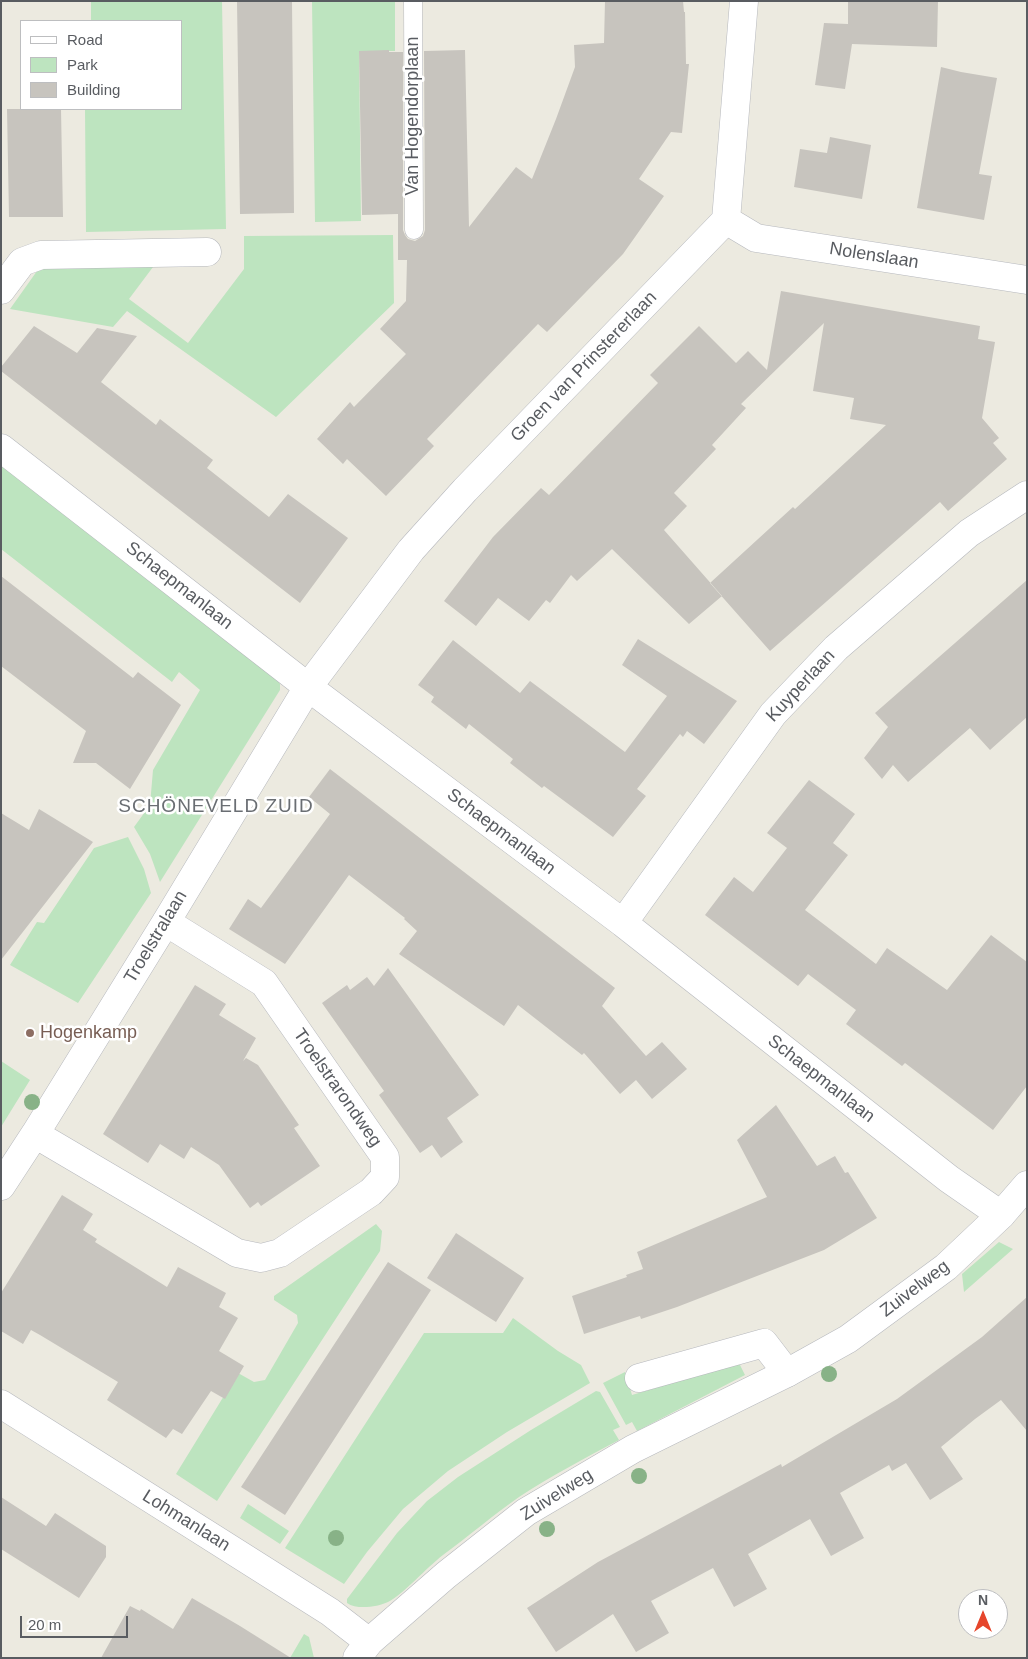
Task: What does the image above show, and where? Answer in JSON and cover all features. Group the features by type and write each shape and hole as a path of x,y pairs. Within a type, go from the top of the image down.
{"street":[{"path":"726,220 744,1"},
{"name":"Nolenslaan","path":"726,220 756,238 1027,280"},
{"name":"Groen van Prinstererlaan","path":"308,687 411,550 465,490 726,220"},
{"path":"1,290 22,262 41,255 207,252"},
{"name":"Schaepmanlaan","path":"1,448 308,687 623,923 948,1179 1000,1215"},
{"name":"Kuyperlaan","path":"623,923 773,714 850,635 969,533 1027,495"},
{"name":"Troelstralaan","path":"1,1186 166,922 308,687"},
{"name":"Troelstrarondweg","path":"35,1134 236,1253 261,1258 280,1253 370,1192 385,1177 385,1157 264,983 166,922"},
{"name":"Zuivelweg","path":"363,1650 446,1575 526,1512 633,1449 787,1374 848,1339 946,1267 1000,1215 1027,1184"},
{"path":"639,1378 764,1344 787,1374"},
{"name":"Lohmanlaan","path":"1,1404 330,1612 363,1650"}],"lane":[{"name":"Van Hogendorplaan","path":"413,1 414,230"}],"green space":[{"path":"91,1 222,1 226,229 86,232 85,110 182,110 182,20 91,20"},
{"path":"312,1 395,1 395,51 359,51 361,221 315,222"},
{"path":"393,235 394,303 276,417 127,311 113,327 10,309 42,264 156,263 129,299 188,343 244,269 244,236"},
{"path":"1,461 275,673 280,684 280,690 160,882 150,854 134,827 150,805 153,770 200,690 179,672 172,682 1,549"},
{"path":"128,837 144,869 151,893 78,1003 10,965 37,922 44,923 94,848"},
{"path":"1,1061 30,1080 1,1127"},
{"path":"376,1224 382,1231 380,1251 217,1501 176,1474 238,1373 254,1382 265,1380 298,1323 297,1315 274,1300 274,1296"},
{"path":"999,1242 1013,1249 964,1292 962,1274"},
{"path":"513,1318 558,1351 581,1365 590,1383 507,1432 448,1471 403,1509 367,1552 344,1584 285,1548 424,1333 503,1333"},
{"path":"735,1364 740,1365 745,1375 637,1431 632,1422 626,1425 603,1383 625,1372 632,1395"},
{"path":"596,1391 600,1392 620,1427 613,1430 619,1440 556,1474 519,1497 443,1555 395,1598 388,1602 367,1607 347,1603 347,1599 397,1533 427,1501 458,1477"},
{"path":"248,1504 289,1531 280,1544 240,1518"},
{"path":"304,1634 309,1637 314,1658 290,1658"}],"building":[{"path":"237,1 292,1 294,213 240,214"},
{"path":"605,1 683,1 686,64 689,64 682,133 671,132 639,179 664,196 623,254 547,332 538,324 427,439 434,446 386,496 347,459 343,464 317,439 350,402 354,407 406,354 380,329 406,301 407,260 398,260 398,214 362,215 359,51 389,50 389,52 403,52 403,230 408,239 415,241 423,236 425,230 424,51 465,50 469,227 516,167 532,179 575,67 574,45 604,43"},
{"path":"848,1 938,1 937,47 852,44 845,89 815,85 824,23 848,24"},
{"path":"941,67 997,78 979,174 992,176 984,220 917,208"},
{"path":"7,109 61,110 63,217 9,217"},
{"path":"830,137 871,145 862,199 794,187 800,149 827,153"},
{"path":"781,291 980,326 978,339 995,342 982,418 999,438 993,443 1007,459 948,511 940,502 770,651 722,596 689,624 612,549 577,581 571,575 550,603 546,600 529,621 498,598 476,626 444,601 493,537 541,488 549,495 658,383 650,375 699,326 736,363 748,351 767,370","holes":["824,323 813,391 854,398 850,419 886,425 795,509 793,507 710,583 664,530 687,506 674,493 716,449 712,445 746,408 741,404"]},
{"path":"34,326 77,353 97,328 137,336 101,382 156,425 160,419 213,460 207,468 269,517 288,494 348,538 300,603 1,371 1,367"},
{"path":"1,576 133,678 138,672 181,705 130,789 96,763 73,763 86,731 1,666"},
{"path":"1027,580 1027,717 990,750 970,728 908,782 893,765 882,779 864,758 888,727 875,713"},
{"path":"638,639 737,701 704,744 687,731 683,737 680,734 637,789 646,796 613,837 544,786 542,788 510,763 513,759 469,724 466,729 431,702 434,697 418,685 453,640 520,693 530,681 625,752 667,696 622,665"},
{"path":"330,769 615,988 602,1006 646,1056 662,1042 687,1069 652,1099 636,1080 620,1094 584,1053 582,1055 518,1005 504,1026 399,954 417,931 405,918 349,875 285,964 229,929 248,899 261,908 330,814 309,797"},
{"path":"809,780 855,814 833,843 848,855 805,910 876,964 887,948 947,990 991,935 1027,962 1027,1086 993,1130 905,1063 902,1066 846,1024 856,1010 808,974 798,986 705,915 734,877 753,892 787,848 767,833"},
{"path":"39,809 93,842 1,960 1,813 29,830"},
{"path":"388,968 479,1095 447,1118 463,1142 441,1158 432,1145 420,1153 379,1095 384,1091 322,1003 347,985 350,990 367,977 374,986"},
{"path":"195,985 226,1004 219,1015 256,1038 243,1061 246,1058 258,1065 299,1125 294,1128 320,1166 261,1206 258,1202 250,1208 219,1165 191,1147 184,1159 160,1144 148,1163 103,1134"},
{"path":"776,1105 817,1166 835,1156 845,1173 848,1172 877,1218 824,1250 677,1307 641,1319 640,1316 584,1334 572,1296 627,1277 626,1275 643,1269 637,1252 767,1197 737,1140"},
{"path":"62,1195 93,1214 83,1230 97,1239 95,1242 167,1287 178,1267 226,1293 219,1307 238,1318 219,1351 244,1366 225,1399 211,1391 182,1434 173,1429 166,1438 107,1400 118,1382 40,1335 31,1330 23,1344 1,1331 1,1293"},
{"path":"456,1233 524,1278 496,1322 427,1278"},
{"path":"388,1262 431,1290 285,1515 241,1487"},
{"path":"1027,1297 1027,1431 1001,1400 941,1447 963,1479 930,1500 906,1463 892,1471 889,1465 840,1493 864,1538 831,1556 810,1519 748,1554 767,1589 734,1607 713,1568 651,1601 669,1633 636,1652 613,1614 556,1652 527,1608 598,1562 781,1464 782,1467 897,1399 982,1337"},
{"path":"1,1497 46,1526 55,1513 106,1546 106,1557 79,1598 1,1549"},
{"path":"192,1598 291,1658 101,1658 130,1606 140,1611 141,1609 173,1629"}],"place":[{"name":"Hogenkamp","path":"30,1033"}],"district":[{"name":"SCHÖNEVELD ZUID","path":"216,807"}]}
